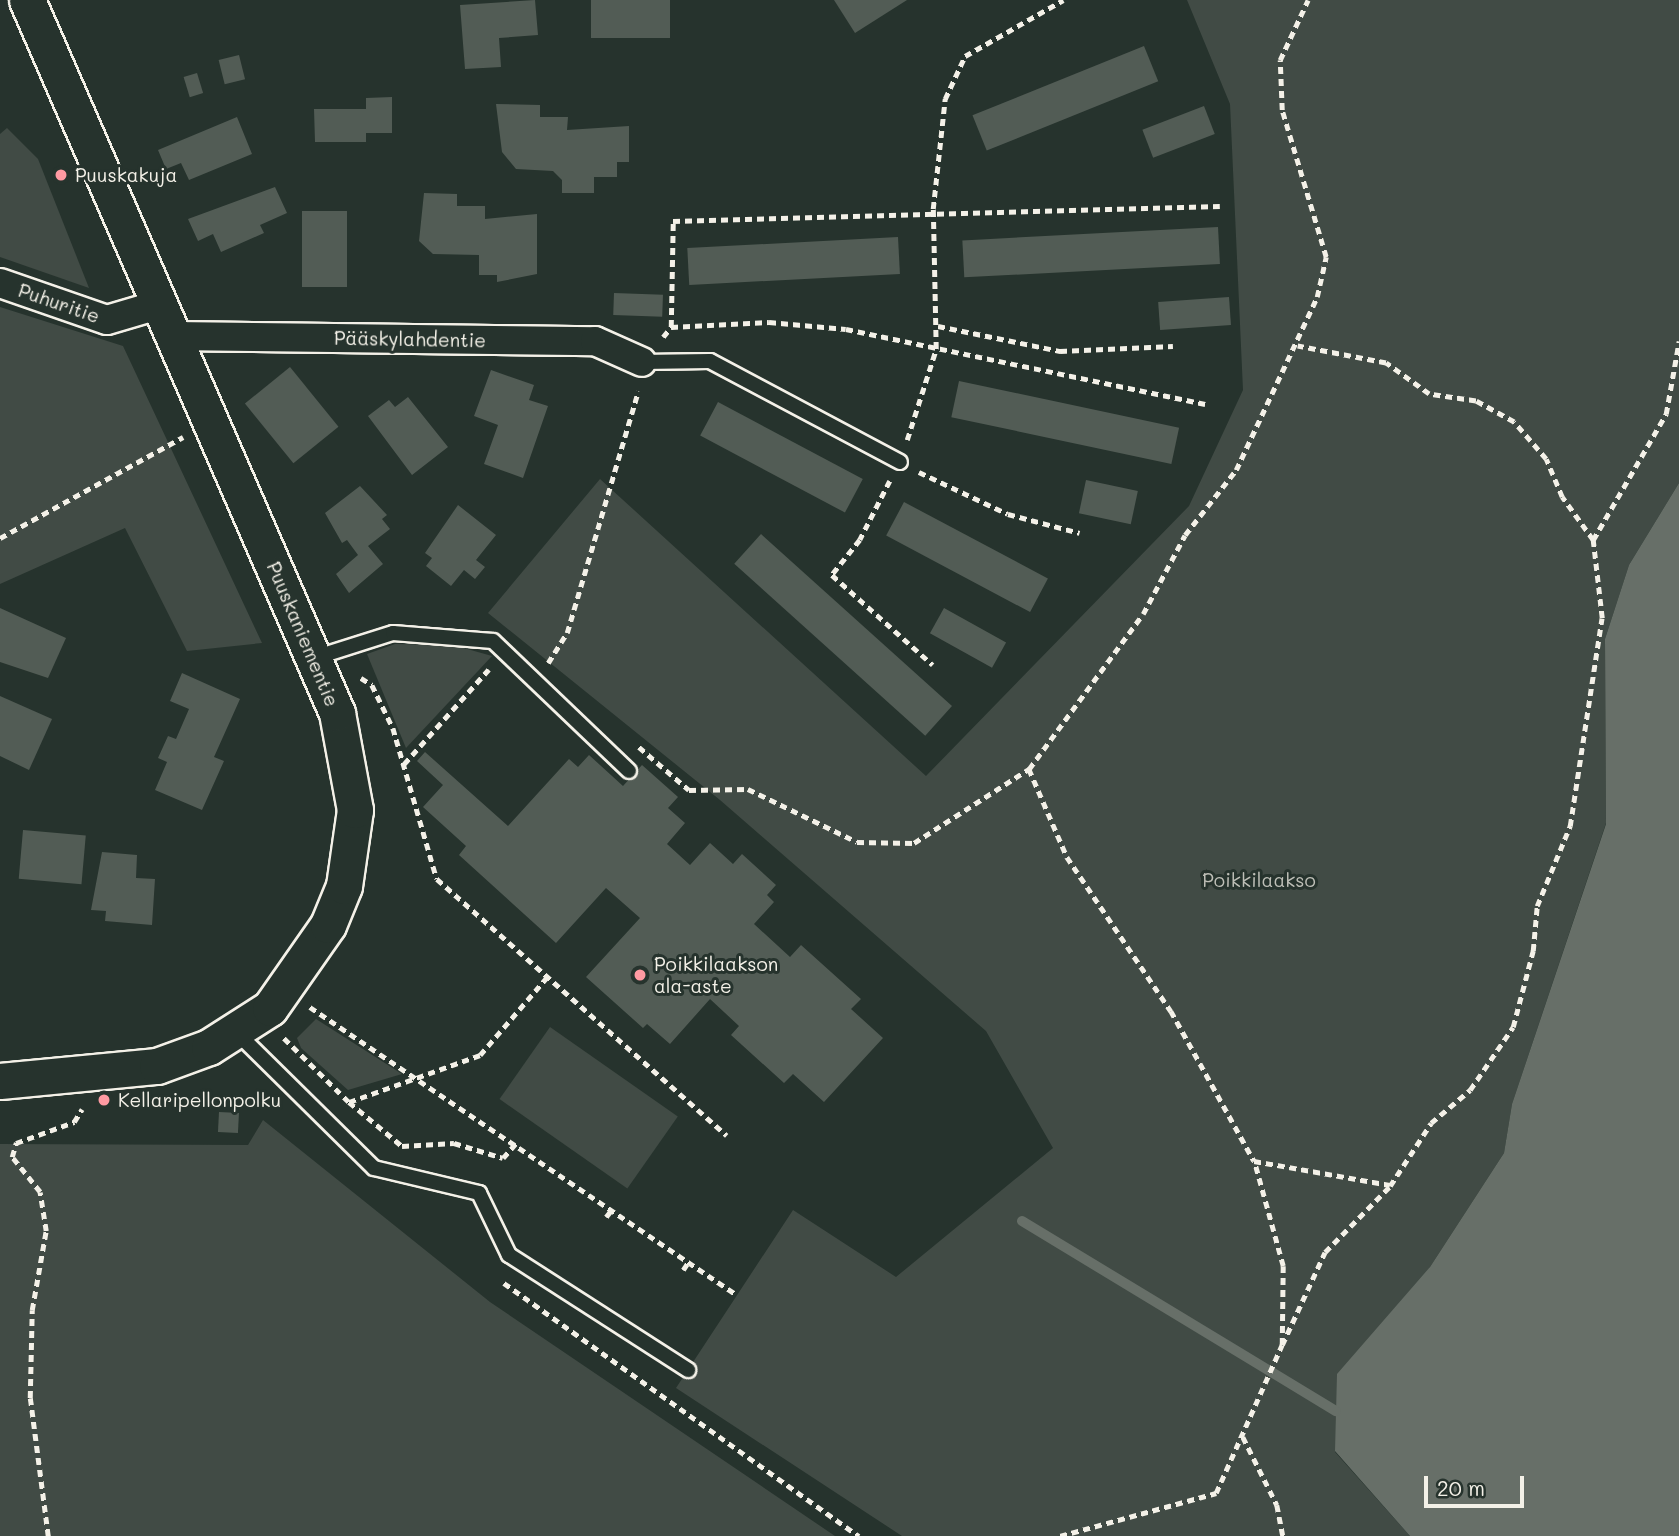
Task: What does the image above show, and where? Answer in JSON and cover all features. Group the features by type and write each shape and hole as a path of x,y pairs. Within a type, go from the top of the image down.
{"street":[{"name":"Puuskaniementie","path":"0,1081 85,1077 157,1066 237,1033 295,979 344,886 355,810 351,764 313,658 27,0"},
{"name":"Puhuritie","path":"0,283 107,320 158,305"},
{"name":"Pääskylahdentie","path":"173,336 594,341 642,362"}],"lane":[{"path":"642,362 710,361 900,463"},
{"path":"313,658 393,633 471,635 505,650 554,694 629,771"},
{"path":"237,1033 374,1168 480,1193 509,1255 688,1370"}],"path":[{"path":"933,665 831,575 860,540 900,463 936,349 938,326 933,209 945,99 965,56 1063,0"},
{"path":"592,733 649,750 689,790 748,789 857,842 914,843 1029,769 1143,614 1185,535 1236,470 1298,346 1326,257 1282,110 1280,60 1308,0"},
{"path":"535,676 567,633 634,420 642,362 671,327 673,220 933,209 1220,206"},
{"path":"671,327 782,323 846,329 1205,404"},
{"path":"938,326 1060,351 1173,346"},
{"path":"1593,540 1666,414 1679,341"},
{"path":"1060,1536 1216,1493 1325,1252 1390,1186 1431,1123 1470,1090 1513,1027 1537,906 1570,826 1602,618 1593,540 1562,497 1545,459 1514,422 1476,401 1429,394 1386,363 1298,346"},
{"path":"0,538 183,437"},
{"path":"900,463 1008,514 1080,533"},
{"path":"404,765 505,650"},
{"path":"353,673 372,685 404,765 437,878 727,1136"},
{"path":"1029,769 1067,858 1171,1011 1254,1161 1283,1266 1282,1345"},
{"path":"349,1102 480,1055 548,975"},
{"path":"306,1004 516,1143 737,1295"},
{"path":"276,1030 349,1102 402,1146 454,1143 503,1158 516,1143"},
{"path":"48,1536 30,1398 32,1310 46,1231 40,1192 12,1157 16,1143 28,1136 74,1122 85,1103 85,1077"},
{"path":"1254,1161 1390,1186"},
{"path":"606,1217 612,1208"},
{"path":"683,1270 689,1261"},
{"path":"494,1273 526,1303 859,1536"},
{"path":"1242,1436 1278,1505 1283,1536"}],"green space":[{"name":"Poikkilaakso","path":"1187,0 1679,0 1679,483 1629,565 1605,639 1606,823 1512,1104 1504,1153 1430,1267 1335,1452 1410,1536 902,1536 676,1388 793,1210 896,1277 1053,1148 986,1031 720,800 488,613 600,479 926,776 1189,506 1243,390 1230,104"},
{"path":"7,128 38,159 89,288 0,257 0,134"},
{"path":"0,307 123,346 262,643 187,651 125,528 0,584"},
{"path":"395,644 453,645 492,656 406,748 367,654"},
{"path":"316,1019 402,1074 348,1090 301,1048 297,1038"},
{"path":"550,1027 678,1116 627,1189 500,1099"},
{"path":"263,1120 490,1302 835,1536 0,1536 0,1144 248,1145"}],"shaded area":[{"path":"1679,483 1679,1536 1410,1536 1335,1451 1337,1374 1430,1267 1504,1153 1512,1104 1606,824 1605,639 1629,565"}],"building":[{"path":"535,0 538,35 499,38 501,67 465,69 460,5"},
{"path":"591,0 670,0 670,38 591,38"},
{"path":"834,0 907,0 855,33"},
{"path":"1144,46 1158,81 987,151 972,115"},
{"path":"239,55 245,79 225,84 219,60"},
{"path":"197,73 203,93 190,97 184,77"},
{"path":"392,97 392,133 366,133 366,142 315,142 314,109 366,109 366,98"},
{"path":"496,104 540,105 540,117 568,117 567,130 629,126 629,162 617,162 617,177 594,177 594,193 562,193 562,180 553,171 516,169 502,152"},
{"path":"1204,106 1215,134 1153,158 1142,130"},
{"path":"237,117 252,154 189,180 181,163 166,169 158,150"},
{"path":"275,187 287,213 260,225 264,233 221,252 213,234 198,241 188,219"},
{"path":"424,193 457,194 457,206 485,206 485,219 537,214 537,274 497,282 497,275 479,275 479,255 433,254 419,241"},
{"path":"302,211 347,211 347,287 302,287"},
{"path":"1218,227 1220,264 964,277 962,240"},
{"path":"898,237 900,274 689,285 687,248"},
{"path":"614,293 663,295 662,317 613,315"},
{"path":"1229,297 1231,325 1160,330 1158,302"},
{"path":"290,367 338,427 293,463 245,404"},
{"path":"491,370 534,385 529,400 548,406 523,478 484,464 498,425 474,416"},
{"path":"959,381 1179,428 1171,464 951,417"},
{"path":"408,397 448,447 412,475 368,416 389,400 395,407"},
{"path":"718,402 863,479 845,513 700,436"},
{"path":"1086,480 1138,491 1131,524 1079,513"},
{"path":"360,486 387,515 382,519 390,529 368,546 383,564 349,593 336,574 358,555 347,540 342,543 325,513"},
{"path":"904,502 1048,579 1030,612 886,536"},
{"path":"458,505 496,535 476,560 485,567 475,579 464,570 451,586 426,566 432,558 425,553"},
{"path":"761,534 952,706 925,736 734,564"},
{"path":"0,608 66,638 48,678 0,662"},
{"path":"944,608 1006,642 992,668 930,633"},
{"path":"182,673 240,699 214,757 224,761 202,810 155,790 167,762 158,758 168,736 176,739 189,709 170,701"},
{"path":"0,696 52,719 29,770 0,756"},
{"path":"425,752 508,826 569,759 578,767 589,755 623,786 642,765 678,797 668,808 685,823 667,844 690,865 710,843 733,864 742,854 776,885 767,895 774,902 754,924 790,957 801,945 861,999 851,1009 883,1038 824,1102 793,1074 784,1083 731,1035 739,1026 710,999 670,1044 647,1024 643,1028 586,977 640,918 606,888 556,943 459,855 466,846 423,807 443,785 417,761"},
{"path":"23,830 86,835 81,884 19,879"},
{"path":"102,852 137,855 136,878 155,879 152,925 105,921 106,911 91,910"},
{"path":"219,1112 239,1113 238,1133 218,1132"}],"waterway":[{"path":"1022,1221 1336,1411"}],"place":[{"name":"Puuskakuja","path":"61,175"},
{"name":"Poikkilaakson ala-aste","path":"640,975"},
{"name":"Kellaripellonpolku","path":"104,1100"}]}
